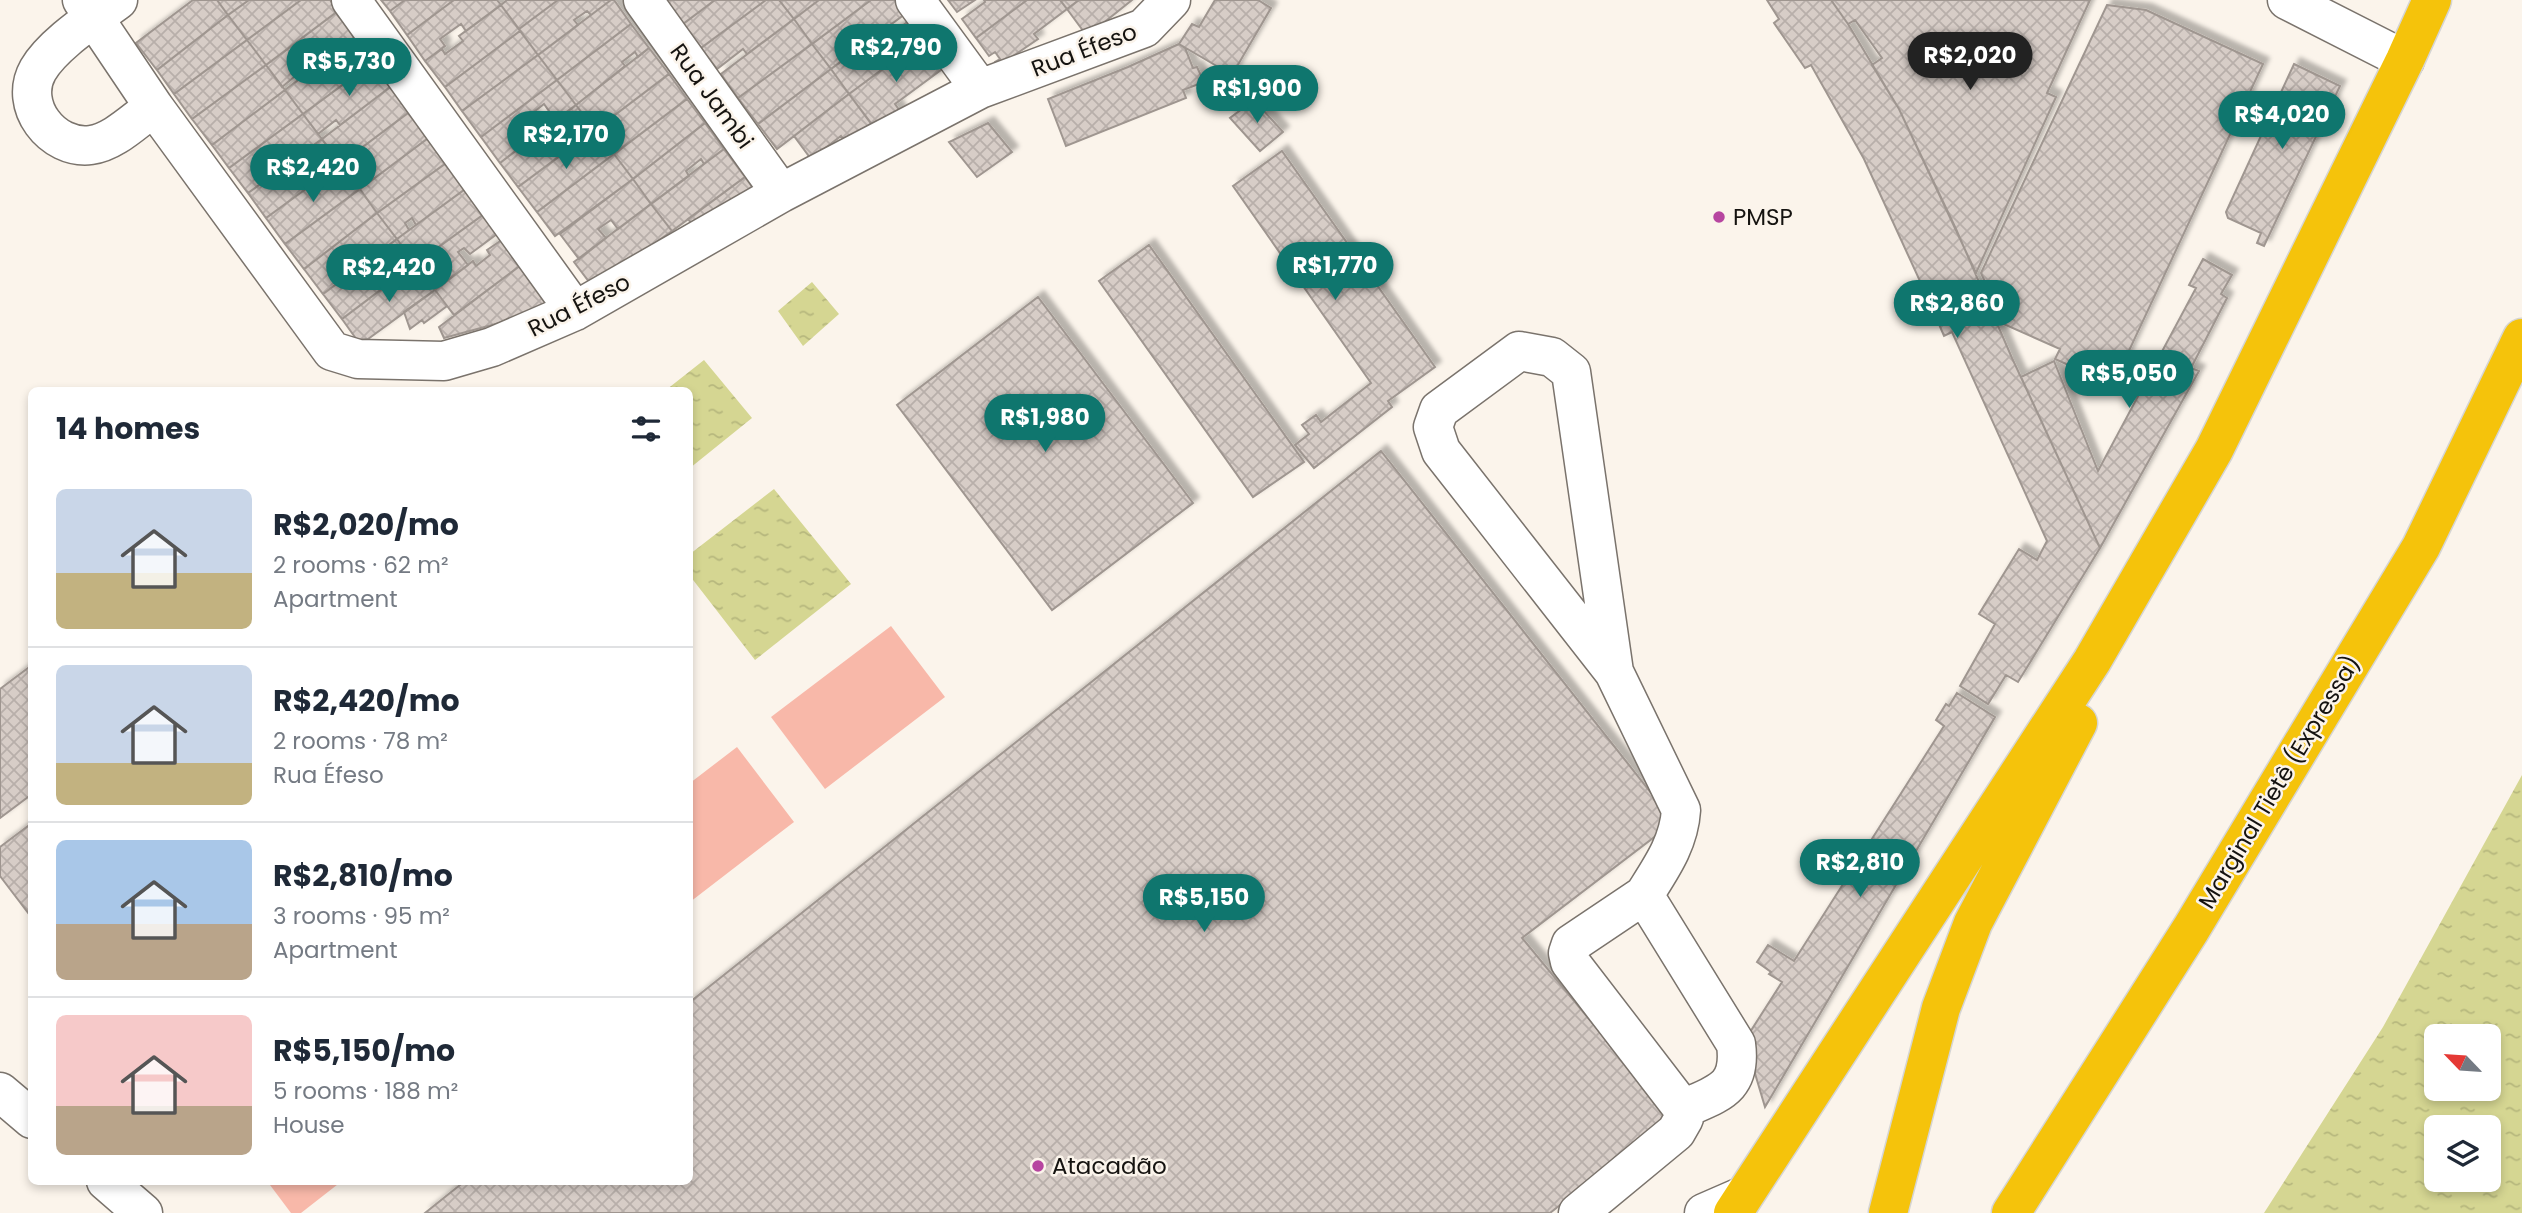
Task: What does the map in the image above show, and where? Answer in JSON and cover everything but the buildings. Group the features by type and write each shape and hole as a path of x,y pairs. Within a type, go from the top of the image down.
{"highway":[{"path":"1738,1205 2092,661 2214,450 2432,0"},
{"name":"Marginal Tietê (Expressa)","path":"2011,1213 2191,929 2421,547 2522,338"},
{"path":"1888,1213 1941,1008 1973,923 2089,702 2092,661"}],"street":[{"path":"351,0 575,311"},
{"name":"Rua Jambi","path":"643,0 781,192"},
{"path":"915,0 980,89"},
{"name":"Rua Éfeso","path":"98,6 154,107 332,351 358,359 444,361 492,347 575,311 781,192 980,89 1144,28 1171,0"},
{"path":"2287,0 2405,60"},
{"path":"98,6 38,69 33,82 38,117 54,136 76,145 89,146 101,143 154,107"},
{"path":"1578,1213 1676,1132 1684,1118 1683,1109 1570,962 1568,953 1571,944 1644,895 1671,851 1680,825 1681,810 1614,672 1441,451 1433,428 1439,410 1519,351 1552,357 1571,372 1614,672"},
{"path":"1644,895 1737,1044 1735,1074 1726,1090 1683,1109"},
{"path":"111,1185 143,1213"},
{"path":"1704,1213 1738,1205"}],"shaded area":[{"path":"891,626 945,697 825,789 771,717"},
{"path":"737,747 794,822 693,900 693,781"},
{"path":"270,1185 337,1185 301,1213 291,1213"}],"water":[{"path":"812,282 839,314 803,346 778,311"},
{"path":"704,360 752,418 693,466 693,387 670,387"},
{"path":"774,489 851,584 755,660 693,580 693,552"},
{"path":"2522,775 2522,1213 2264,1213 2383,1027"}],"place":[{"name":"PMSP","path":"1719,217"},
{"name":"Atacadão","path":"1038,1166"}]}
